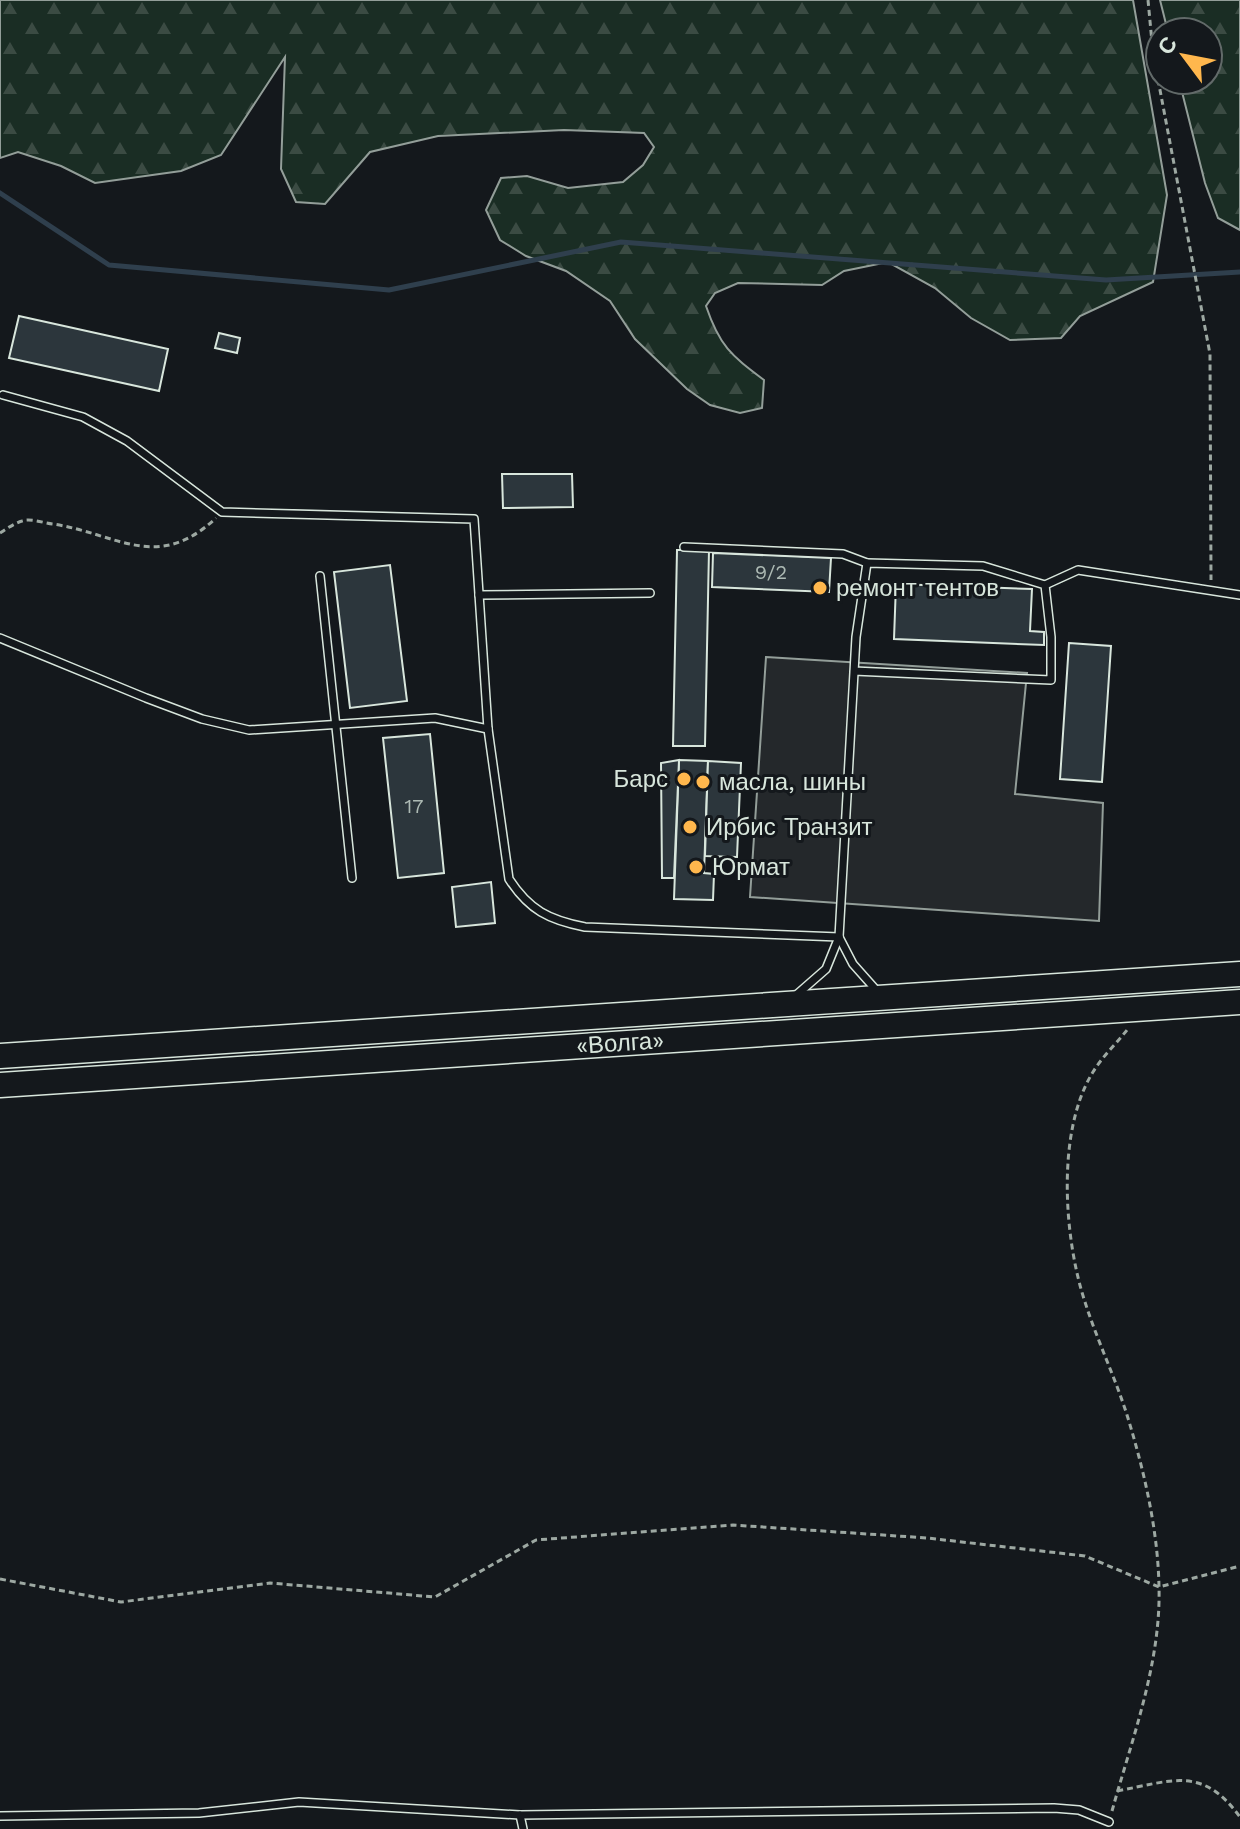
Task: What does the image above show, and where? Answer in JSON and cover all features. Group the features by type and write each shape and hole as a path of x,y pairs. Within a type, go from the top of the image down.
{"highway":[{"name":"«Волга»","path":"0,1056 885,1001 1240,974"},
{"name":"«Волга»","path":"0,1085 1240,1002"}],"lane":[{"path":"3,395 83,417 127,441 222,512 474,519 488,729 509,879 535,910 553,921 585,927 839,937"},
{"path":"684,547 843,554 867,563 983,566 1045,585 1078,570 1240,595"},
{"path":"783,1006 826,969 839,937 854,671 867,563"},
{"path":"320,576 352,878"},
{"path":"854,671 1051,680 1045,585"},
{"path":"479,595 650,593"},
{"path":"0,638 202,719 249,730 435,718 488,729"},
{"path":"839,937 853,964 885,1001"},
{"path":"0,1816 199,1813 299,1802 520,1815 1054,1808 1079,1810 1109,1822"},
{"path":"520,1815 523,1829"}],"path":[{"path":"1148,0 1153,53 1210,354 1211,591"},
{"path":"0,533 23,520 63,526 120,544 156,549 179,544 199,534 222,512"},
{"path":"1109,1822 1155,1652 1159,1587 1151,1512 1127,1415 1084,1301 1072,1256 1067,1167 1074,1121 1092,1073 1145,1008"},
{"path":"0,1579 121,1602 270,1583 435,1597 536,1540 733,1525 927,1538 1085,1556 1159,1587 1240,1566"},
{"path":"1117,1791 1190,1778 1226,1799 1240,1817"}],"green space":[{"path":"0,0 1133,0 1144,63 1144,96 1150,96 1167,195 1153,282 1080,316 1061,338 1010,340 971,318 935,288 888,262 844,271 822,285 738,283 715,293 706,306 716,331 728,349 764,380 762,408 740,413 710,405 687,389 635,339 610,301 566,271 526,256 500,240 486,210 501,178 527,176 568,188 623,182 643,165 654,147 644,133 564,130 438,136 370,152 325,204 296,202 281,169 285,57 221,155 181,171 95,183 61,166 18,152 0,158"},
{"path":"1160,0 1240,0 1240,230 1218,218 1205,183 1183,96 1224,96 1224,16 1164,16"}],"shaded area":[{"path":"766,657 1027,673 1015,794 1103,803 1099,921 750,897"}],"building":[{"path":"19,316 168,349 159,391 9,358"},
{"path":"219,333 240,338 237,353 215,348"},
{"path":"502,474 572,474 573,507 503,508"},
{"path":"677,550 709,550 705,746 673,746"},
{"path":"713,553 831,558 829,592 712,587"},
{"path":"390,565 407,701 350,708 334,572"},
{"path":"896,584 1032,589 1030,631 1044,632 1044,645 894,639"},
{"path":"1069,643 1111,646 1102,782 1060,779"},
{"path":"430,734 444,873 398,878 383,738"},
{"path":"679,760 708,761 704,873 714,874 713,900 674,899"},
{"path":"679,760 674,878 662,878 661,763"},
{"path":"708,761 741,763 737,857 705,856"},
{"path":"491,882 495,923 456,927 452,887"}],"waterway":[{"path":"0,193 109,265 389,290 621,242 1106,280 1240,272"}],"place":[{"name":"ремонт тентов","path":"820,588"},
{"name":"Барс","path":"684,779"},
{"name":"масла, шины","path":"703,782"},
{"name":"Ирбис Транзит","path":"690,827"},
{"name":"Юрмат","path":"696,867"}]}
